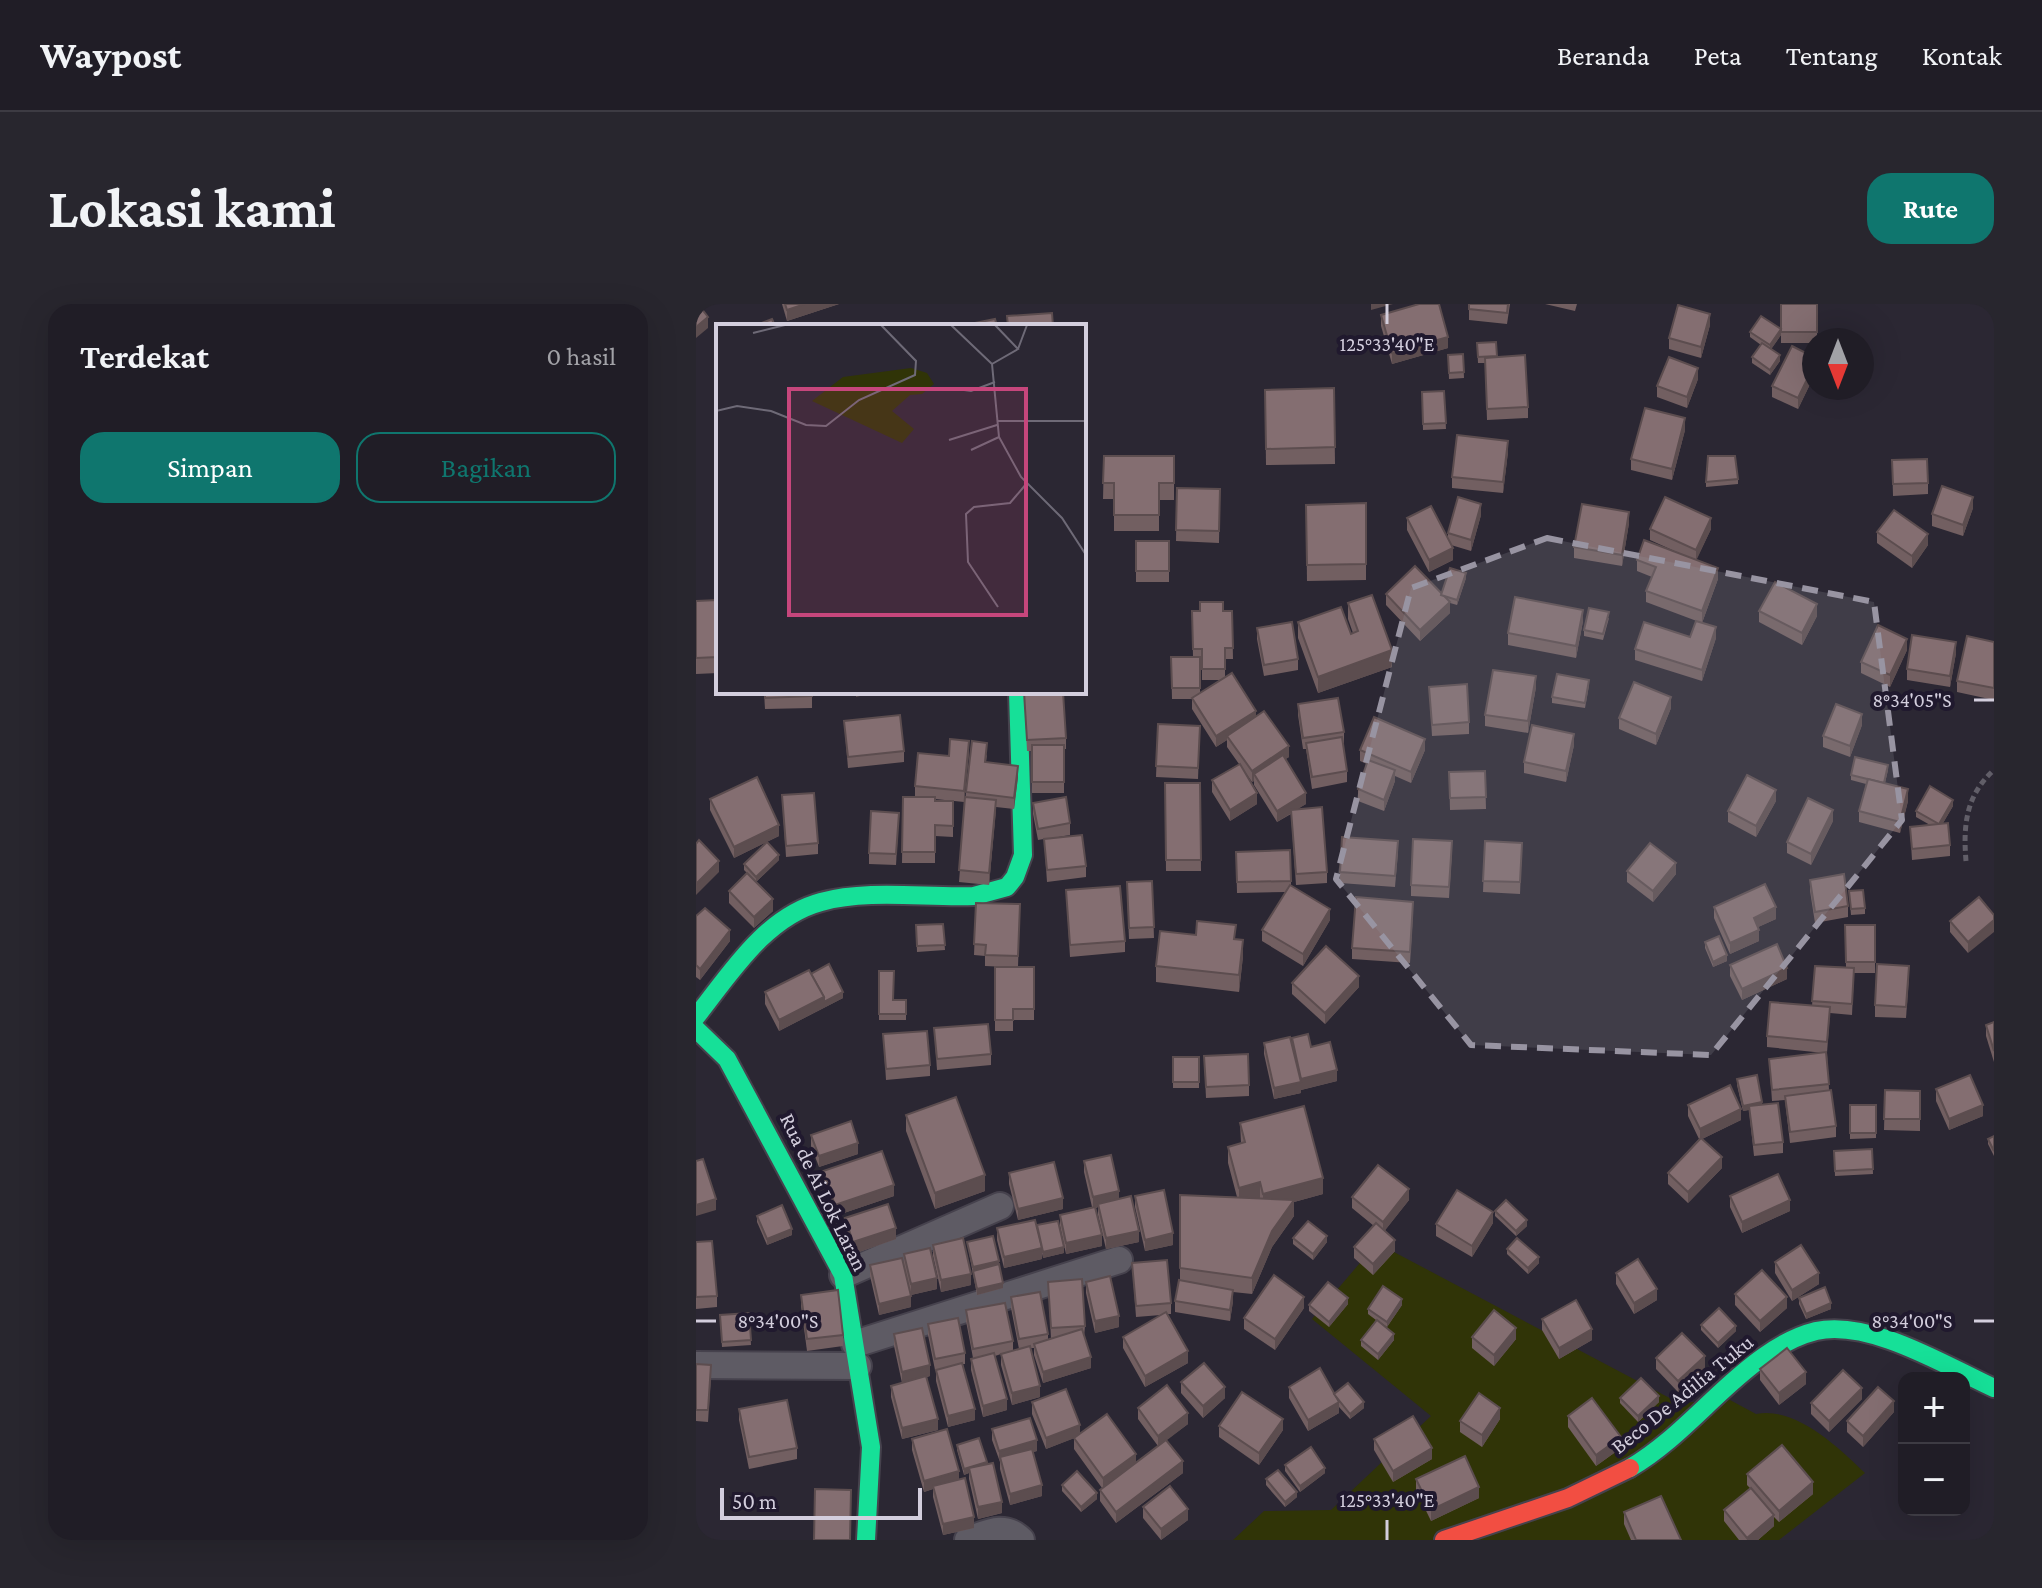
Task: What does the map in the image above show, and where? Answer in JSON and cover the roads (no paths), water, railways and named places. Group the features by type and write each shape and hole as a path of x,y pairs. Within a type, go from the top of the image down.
{"street":[{"path":"696,1017 751,949 786,918 819,902 918,894 983,898 1006,889 1016,877 1023,855 1018,694"},
{"name":"Rua de Ai Lok Laran","path":"696,1029 727,1059 843,1275 871,1447 866,1540"},
{"path":"843,1275 1000,1206"},
{"path":"696,1365 857,1355 1119,1260"},
{"name":"Beco De Adilia Tuku","path":"1444,1540 1572,1497 1609,1480 1639,1463 1758,1362 1792,1340 1819,1330 1840,1330 1901,1345 1994,1388"},
{"path":"968,1540 998,1529 1013,1532 1021,1540"}]}
